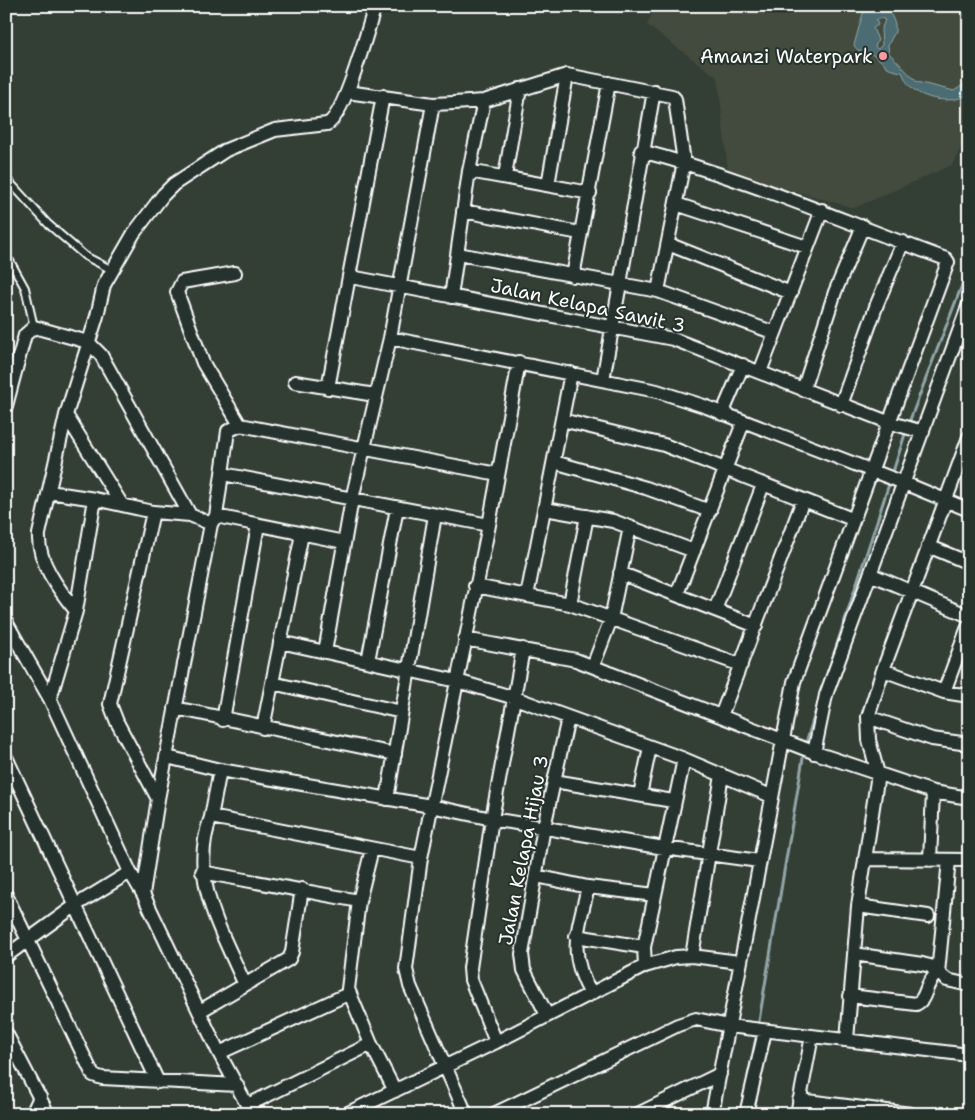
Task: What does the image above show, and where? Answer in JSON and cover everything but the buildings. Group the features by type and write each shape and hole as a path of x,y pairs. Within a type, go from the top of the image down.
{"street":[{"path":"76,611 57,586 38,546 41,524 66,415 104,286 134,233 163,194 174,184 213,158 256,136 275,130 332,122 340,111 375,6"},
{"path":"347,92 433,104 484,101 567,75 654,91 675,99 684,162 658,291"},
{"path":"548,185 567,75"},
{"path":"572,276 590,193 610,83"},
{"path":"505,176 520,89"},
{"path":"603,380 641,151 654,91"},
{"path":"328,388 351,277 384,96"},
{"path":"451,297 469,171 484,101"},
{"path":"325,652 352,499 365,450 375,395 379,388 390,338 398,286 433,104"},
{"path":"641,151 684,162 822,210 946,259 948,262 877,472 852,519 800,660 785,741 771,796 739,962 731,1026 712,1114"},
{"path":"469,171 505,176 590,193"},
{"path":"676,204 807,248"},
{"path":"760,372 822,210"},
{"path":"463,211 580,233"},
{"path":"802,390 836,292 863,226"},
{"path":"841,405 877,304 903,242"},
{"path":"668,244 791,293"},
{"path":"458,254 658,291 776,333"},
{"path":"235,273 182,282 177,292 203,363 240,425"},
{"name":"Jalan Kelapa Sawit 3","path":"351,277 673,339 841,405 919,432"},
{"path":"814,753 826,695 870,574 900,481 919,432 963,336 969,304"},
{"path":"6,406 25,335 34,327 88,342 101,355 190,515"},
{"path":"390,338 657,391 877,472 969,510"},
{"path":"466,1114 407,978 407,960 421,858 475,586 489,525 518,362"},
{"path":"722,414 743,365"},
{"path":"527,596 572,373"},
{"path":"295,382 375,395"},
{"path":"66,415 122,505"},
{"path":"562,420 664,445 852,519"},
{"path":"677,594 743,423"},
{"path":"143,894 175,708 223,474 226,436 231,428 240,425 498,474"},
{"path":"847,1040 858,906 878,774 869,740 868,717 928,546 966,454 969,437"},
{"path":"554,462 646,488 710,511"},
{"path":"223,474 489,525"},
{"path":"715,610 763,485"},
{"path":"49,492 95,499 153,512 190,515 258,525 344,542"},
{"path":"50,699 76,611 95,499"},
{"path":"721,716 803,500"},
{"path":"368,661 397,508"},
{"path":"544,509 613,520 694,552"},
{"path":"153,512 110,704 158,799"},
{"path":"387,799 435,515"},
{"path":"570,604 587,516"},
{"path":"224,720 258,525"},
{"path":"593,666 611,619 630,527"},
{"path":"263,728 302,534"},
{"path":"928,546 969,563"},
{"path":"620,573 756,626"},
{"path":"870,574 969,616"},
{"path":"475,586 570,604 741,665"},
{"path":"6,622 50,699 130,872 143,894 219,1053 250,1109 371,1044"},
{"path":"944,692 969,624"},
{"path":"465,639 576,660 814,753 933,792 969,798"},
{"path":"280,642 457,681 515,698 684,759 771,796"},
{"path":"496,1042 470,974 492,819 523,649"},
{"path":"883,670 944,692 969,696"},
{"path":"272,683 402,712"},
{"path":"175,708 224,720 395,754"},
{"path":"868,717 932,739 969,744"},
{"name":"Jalan Kelapa Hijau 3","path":"547,1014 528,981 522,963 544,828 568,718"},
{"path":"640,795 650,747"},
{"path":"167,757 220,770 431,806 492,819 664,848 759,861"},
{"path":"645,966 644,947 673,801 684,759"},
{"path":"6,788 8,762"},
{"path":"8,762 158,1082"},
{"path":"220,770 203,855 202,872 212,906 244,983"},
{"path":"692,956 722,774"},
{"path":"554,780 673,801"},
{"path":"930,860 933,792"},
{"path":"211,817 421,858"},
{"path":"372,849 360,901 348,994 395,1091"},
{"path":"865,859 969,860"},
{"path":"850,996 916,1004 922,1001 928,980 938,973 949,860"},
{"path":"6,956 76,905 130,872"},
{"path":"202,872 360,901"},
{"path":"536,876 588,887 655,896"},
{"path":"588,887 576,936 576,960 582,979 590,994"},
{"path":"200,1011 244,983 282,965 291,956 302,889"},
{"path":"6,895 93,1075 102,1078 158,1082 237,1085"},
{"path":"858,906 928,916"},
{"path":"576,936 644,947"},
{"path":"854,954 922,964 948,980 969,985"},
{"path":"346,1114 496,1042 547,1014 645,966 676,957 692,956 739,962"},
{"path":"219,1053 348,994"},
{"path":"494,1114 688,1021 696,1019 761,1030 969,1055"},
{"path":"746,1114 761,1030"},
{"path":"6,1033 48,1114"},
{"path":"796,1114 812,1036"},
{"path":"646,1112 720,1074"},
{"path":"32,1114 40,1097"},
{"path":"799,1100 911,1114"}],"lane":[{"path":"6,178 48,224 77,250 112,270"},
{"path":"10,261 25,288 34,327"}],"shaded area":[{"path":"655,6 969,6 969,132 952,165 854,208 728,172 718,78 647,25"}],"water":[{"name":"Amanzi Waterpark","path":"882,6 893,6 890,13 895,23 895,32 888,45 889,53 917,82 954,91 966,83 969,59 969,93 963,97 949,100 925,96 911,87 902,72 888,67 871,54 857,50 854,45 863,13 869,10 879,12","holes":["881,18 885,20 881,30 882,45 878,49 875,47 878,40 873,28 878,25 876,20"]}],"waterway":[{"path":"908,425 969,267"},
{"path":"892,475 906,431"},
{"path":"827,675 890,481"},
{"path":"805,746 820,697"},
{"path":"758,1027 804,752"},
{"path":"748,1076 757,1033"}],"place":[{"name":"Amanzi Waterpark","path":"883,56"}]}
